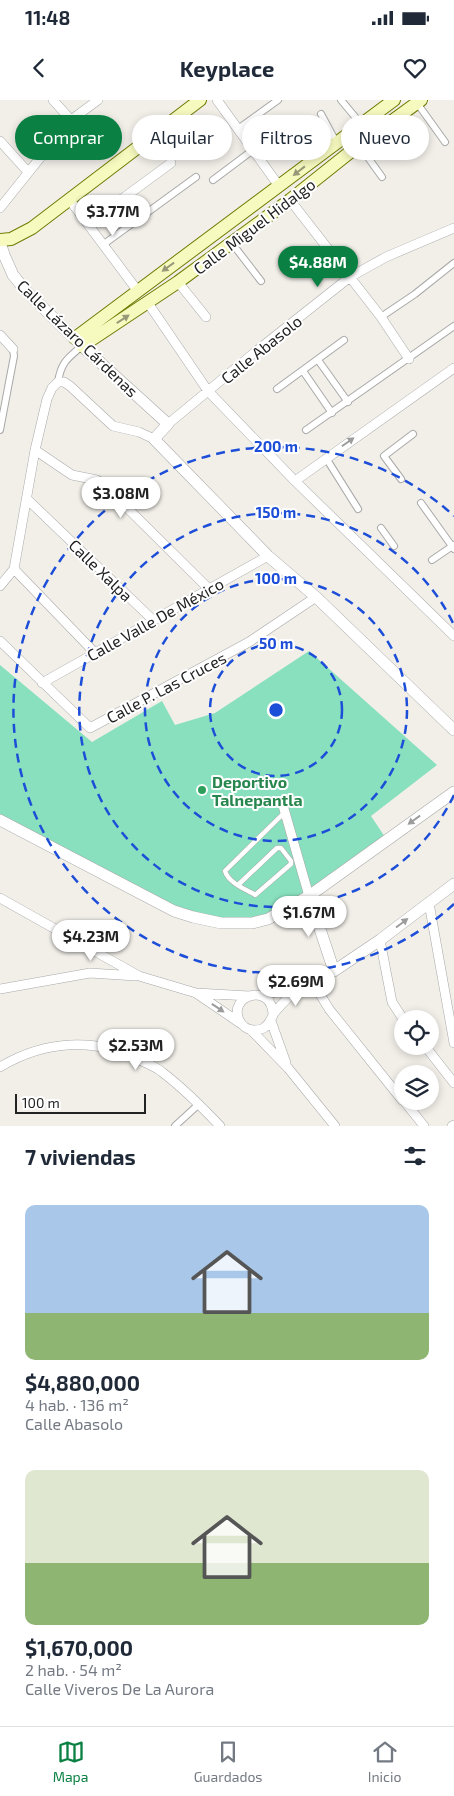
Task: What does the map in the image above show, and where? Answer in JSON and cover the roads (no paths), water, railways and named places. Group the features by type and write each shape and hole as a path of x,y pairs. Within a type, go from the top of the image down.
{"main road":[{"path":"0,241 20,235 200,100"},
{"name":"Calle Miguel Hidalgo","path":"373,115 394,100"},
{"name":"Calle Miguel Hidalgo","path":"400,115 419,101"},
{"name":"Calle Miguel Hidalgo","path":"79,342 137,290 341,138"},
{"name":"Calle Miguel Hidalgo","path":"79,342 148,303 290,200 341,159"}],"street":[{"path":"53,100 66,115"},
{"path":"78,115 98,100"},
{"path":"217,100 242,135"},
{"path":"238,129 278,100"},
{"path":"341,100 354,115"},
{"path":"419,101 445,142"},
{"path":"321,114 336,142"},
{"path":"0,141 28,172"},
{"path":"213,180 242,158"},
{"path":"0,208 38,160"},
{"path":"260,160 279,186"},
{"path":"370,160 382,177"},
{"path":"88,224 172,162"},
{"path":"104,244 196,177"},
{"path":"69,199 137,290"},
{"path":"290,200 382,317 409,359"},
{"name":"Calle Abasolo","path":"154,439 168,424 350,277 386,257 454,228"},
{"name":"Calle Lázaro Cárdenas","path":"0,241 13,275 26,290 168,424"},
{"path":"231,242 261,281"},
{"path":"382,317 454,263"},
{"path":"178,282 206,316"},
{"path":"148,303 208,391 295,481 454,636"},
{"path":"306,430 454,326"},
{"path":"0,335 13,350 14,356 0,430"},
{"path":"277,389 344,340"},
{"path":"0,586 14,569 35,450 47,399 52,388 58,382 60,369 79,342"},
{"path":"318,360 348,402"},
{"path":"295,481 454,368"},
{"path":"303,371 332,413"},
{"path":"58,382 64,382 70,386 113,426 139,432 154,439 268,556 316,597 454,730"},
{"path":"401,479 384,456 413,434"},
{"path":"35,450 72,476 97,480 102,483 209,589"},
{"path":"326,458 358,509"},
{"name":"Calle Xalpa","path":"27,498 153,620"},
{"path":"421,503 453,547 432,560"},
{"path":"381,528 394,546"},
{"name":"Calle Valle De México","path":"42,683 268,556"},
{"path":"14,569 95,653"},
{"name":"Calle P. Las Cruces","path":"42,683 91,728 249,642 316,597"},
{"path":"0,641 42,683"},
{"path":"0,820 174,911 221,923 252,922 268,919 309,896 454,792"},
{"path":"282,802 309,896 334,971"},
{"path":"0,989 90,973 139,976 196,993 262,996 312,981 334,971 380,940 454,884"},
{"path":"0,898 139,976"},
{"path":"0,906 10,902"},
{"path":"429,903 454,1043"},
{"path":"380,940 392,1002 397,1010"},
{"path":"312,981 329,1009 394,1090"},
{"path":"249,996 242,1000 238,1007 237,1015 245,1028 259,1030 266,1027 302,984"},
{"path":"196,993 240,1022"},
{"path":"262,996 272,1005 272,1018 288,1068"},
{"path":"252,1030 288,1068 334,1125"},
{"path":"0,1067 38,1050 58,1045 101,1046 124,1052 160,1070 199,1104 220,1126"},
{"path":"432,1055 454,1083"},
{"path":"175,1126 199,1104"},
{"path":"411,1110 424,1126"}],"lane":[{"path":"238,885 277,848 281,848 291,861 291,864 257,894 254,894 238,885 227,878 225,869 285,812"}],"place":[{"name":"Deportivo Talnepantla","path":"202,790"}]}
